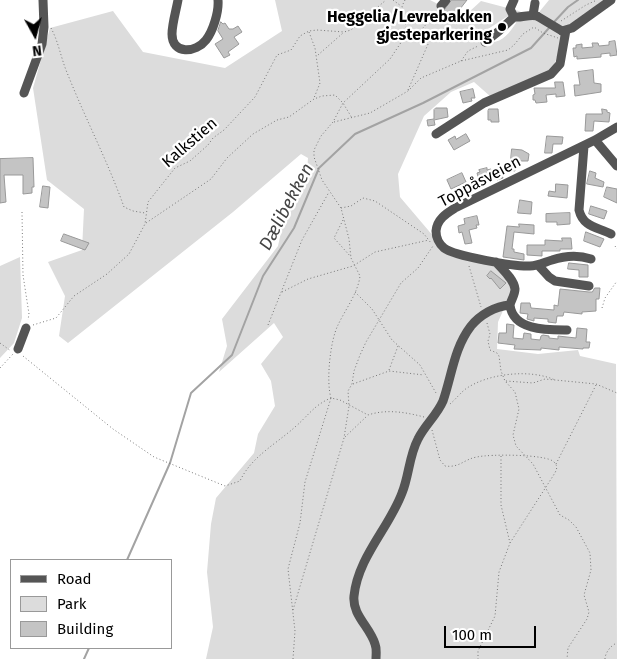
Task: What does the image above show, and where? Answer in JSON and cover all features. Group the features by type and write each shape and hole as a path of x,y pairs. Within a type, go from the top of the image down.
{"street":[{"path":"24,93 42,44 43,0"},
{"path":"178,0 172,34 173,41 179,48 192,50 206,40 218,11 218,0"},
{"path":"514,0 510,9 514,17"},
{"path":"563,31 584,20 611,0"},
{"path":"535,3 535,15"},
{"path":"485,42 514,17 535,15 563,31"},
{"path":"436,134 484,103 551,74 560,64 563,31"},
{"name":"Toppåsveien","path":"591,259 568,257 538,265 514,265 496,262 449,251 440,244 436,231 438,223 442,218 455,208 584,146 617,127"},
{"path":"595,140 617,166"},
{"path":"584,146 579,210 581,217 587,224 611,234"},
{"path":"496,262 513,283 515,289 510,305 513,313 531,327 567,330"},
{"path":"538,265 555,281 589,286"},
{"path":"376,659 375,642 354,603 355,590 370,552 403,492 417,441 430,421 447,402 458,348 472,325 483,315 510,305"},
{"path":"16,351 26,328"}],"path":[{"path":"314,99 320,83 317,56 309,31 344,32 351,30 386,0"},
{"path":"393,0 402,6"},
{"path":"405,0 402,6 408,38"},
{"path":"333,122 370,113 408,91 421,78 461,61 508,50 523,34 534,27 537,27 549,36 563,31 586,5 597,0"},
{"path":"293,659 295,631 288,568 300,523 305,482 331,398 329,387 330,354 336,328 355,292 360,276 353,266 349,239 341,208 322,180 314,157 314,150 343,103 390,59 402,41 422,29 443,3"},
{"path":"44,13 57,39 67,74 105,158 124,207 146,213"},
{"path":"408,91 429,42 422,29"},
{"path":"540,30 545,29"},
{"name":"Kalkstien","path":"26,328 56,318 74,296 107,274 130,254 145,224 148,202 175,168 190,161 224,130 255,97 278,55 291,50 300,36 309,31"},
{"path":"317,56 344,32"},
{"path":"461,61 468,51 485,42"},
{"path":"145,224 211,179 227,158 253,134 277,120 289,117 314,99 335,95 343,103 352,118"},
{"path":"268,325 302,240 330,191"},
{"path":"293,610 344,438 349,406 348,391 352,384 354,371 360,355 401,283 418,268 433,246 424,234 375,201 363,198 351,206 341,208"},
{"path":"22,212 23,275 29,314 26,328"},
{"path":"344,219 334,238 351,258"},
{"path":"282,292 308,279 353,266 375,252 429,240"},
{"path":"467,255 490,334 488,345 490,350 497,352 505,381 515,392 519,409 513,435 516,446 533,464 560,515 576,527 590,553 591,570 584,595 589,612 587,619 568,648 567,659"},
{"path":"602,308 605,298 617,281"},
{"path":"355,292 372,309 392,340 420,365 447,402 466,388 503,375 515,374 547,377 555,380"},
{"path":"0,343 16,351 113,429 154,457 225,486 240,481 244,471 257,458 296,427 318,404 331,398 340,400 368,415"},
{"path":"389,371 399,345"},
{"path":"0,368 16,351"},
{"path":"352,384 389,371 426,375"},
{"path":"505,381 533,383 545,379 596,384 617,393"},
{"path":"478,659 478,651 494,616 499,572 510,543 557,468 556,464 596,384"},
{"path":"344,438 368,415 377,412 406,412 424,417 430,421 440,460 445,466 454,467 477,457 525,455 552,460 556,464"},
{"path":"501,456 501,506 510,543"},
{"path":"605,659 605,655 613,644 617,643"}],"green space":[{"path":"275,0 430,0 438,4 457,23 481,1 519,11 536,20 540,11 549,0 607,0 562,34 552,71 491,97 474,82 451,92 424,116 398,174 400,197 434,237 442,250 488,263 497,268 513,288 498,322 497,349 538,354 578,350 580,356 616,364 617,659 206,659 213,627 207,572 211,524 216,498 254,453 258,434 275,406 271,381 261,364 283,337 274,323 219,372 227,346 222,319 278,246 287,205 307,170 308,158 301,154 233,212 68,343 59,336 65,296 48,262 82,250 84,209 47,180 33,88 50,28 113,11 143,52 225,68 282,31","holes":["508,16 516,23 501,40 488,42 484,36 485,31"]},
{"path":"20,257 22,318 14,343 0,358 0,266"}],"building":[{"path":"452,0 467,0 453,18 444,11"},
{"path":"221,22 225,23 229,29 238,26 242,32 234,37 239,44 228,52 230,55 224,58 215,44 223,39 218,31"},
{"path":"615,41 617,55 610,56 610,53 601,54 601,57 577,59 577,56 574,57 573,48 576,48 576,45 582,44 582,48 593,47 592,43 598,43 599,46 609,45 609,42"},
{"path":"593,70 594,83 601,84 601,92 575,96 574,85 580,85 578,72"},
{"path":"555,82 563,82 565,96 556,97 556,94 546,95 547,102 536,103 533,100 534,88 555,88"},
{"path":"473,89 475,98 471,98 472,101 463,103 460,92"},
{"path":"436,108 447,108 448,117 434,120 435,125 428,126 427,120 434,119 434,110"},
{"path":"489,109 498,109 499,122 488,120"},
{"path":"602,109 610,113 609,122 594,121 593,131 585,131 586,114 602,114"},
{"path":"466,134 470,141 454,150 448,140 455,136 456,139"},
{"path":"547,136 563,137 562,144 553,144 552,153 545,153"},
{"path":"512,149 522,150 529,154 528,161 517,161 515,171 510,170"},
{"path":"33,158 34,187 32,187 32,193 23,194 23,175 4,175 6,202 0,203 0,159"},
{"path":"487,168 487,170 491,169 492,172 501,172 503,178 497,180 496,177 483,181 483,179 479,180 477,173 480,172 479,170"},
{"path":"590,171 596,173 595,178 604,182 603,187 587,184"},
{"path":"462,173 466,182 451,189 447,180"},
{"path":"556,184 568,185 567,198 548,196 549,191 555,192"},
{"path":"43,186 50,187 48,208 40,207"},
{"path":"607,187 617,189 617,203 604,197"},
{"path":"520,200 532,202 531,214 518,213"},
{"path":"591,206 607,211 604,219 589,214"},
{"path":"570,213 570,224 557,225 557,222 546,222 546,214"},
{"path":"477,216 479,225 476,225 477,228 469,230 472,243 465,244 462,232 459,233 458,226 465,224 464,219"},
{"path":"519,224 534,225 534,234 514,232 512,249 514,249 514,252 524,254 524,260 503,257 507,226 519,227"},
{"path":"586,232 604,239 600,247 584,241"},
{"path":"64,234 89,243 85,250 61,241"},
{"path":"562,238 571,238 572,249 542,251 542,256 527,255 527,245 545,245 545,240 562,241"},
{"path":"569,263 588,265 588,277 579,277 579,270 568,269"},
{"path":"491,271 506,283 500,289 487,276"},
{"path":"595,288 600,288 599,299 596,299 596,311 582,312 582,314 564,312 563,316 557,316 556,323 548,322 548,319 534,318 534,321 527,319 528,314 520,313 521,303 530,303 531,308 554,310 554,305 558,306 560,289 592,292"},
{"path":"507,324 514,325 513,338 523,339 524,333 531,334 531,339 540,340 543,335 558,339 558,336 576,338 577,328 587,329 586,342 590,342 589,348 559,347 559,350 541,348 541,350 514,349 515,345 498,343 499,333 506,333"}],"waterway":[{"name":"Dælibekken","path":"554,22 568,7 578,0"},
{"name":"Dælibekken","path":"127,559 170,463 191,393 232,355 263,276 294,228 319,168 355,134 423,103 531,48 549,28"},
{"name":"Dælibekken","path":"84,659 89,649"}],"place":[{"name":"Heggelia/Levrebakken gjesteparkering","path":"502,27"}]}
